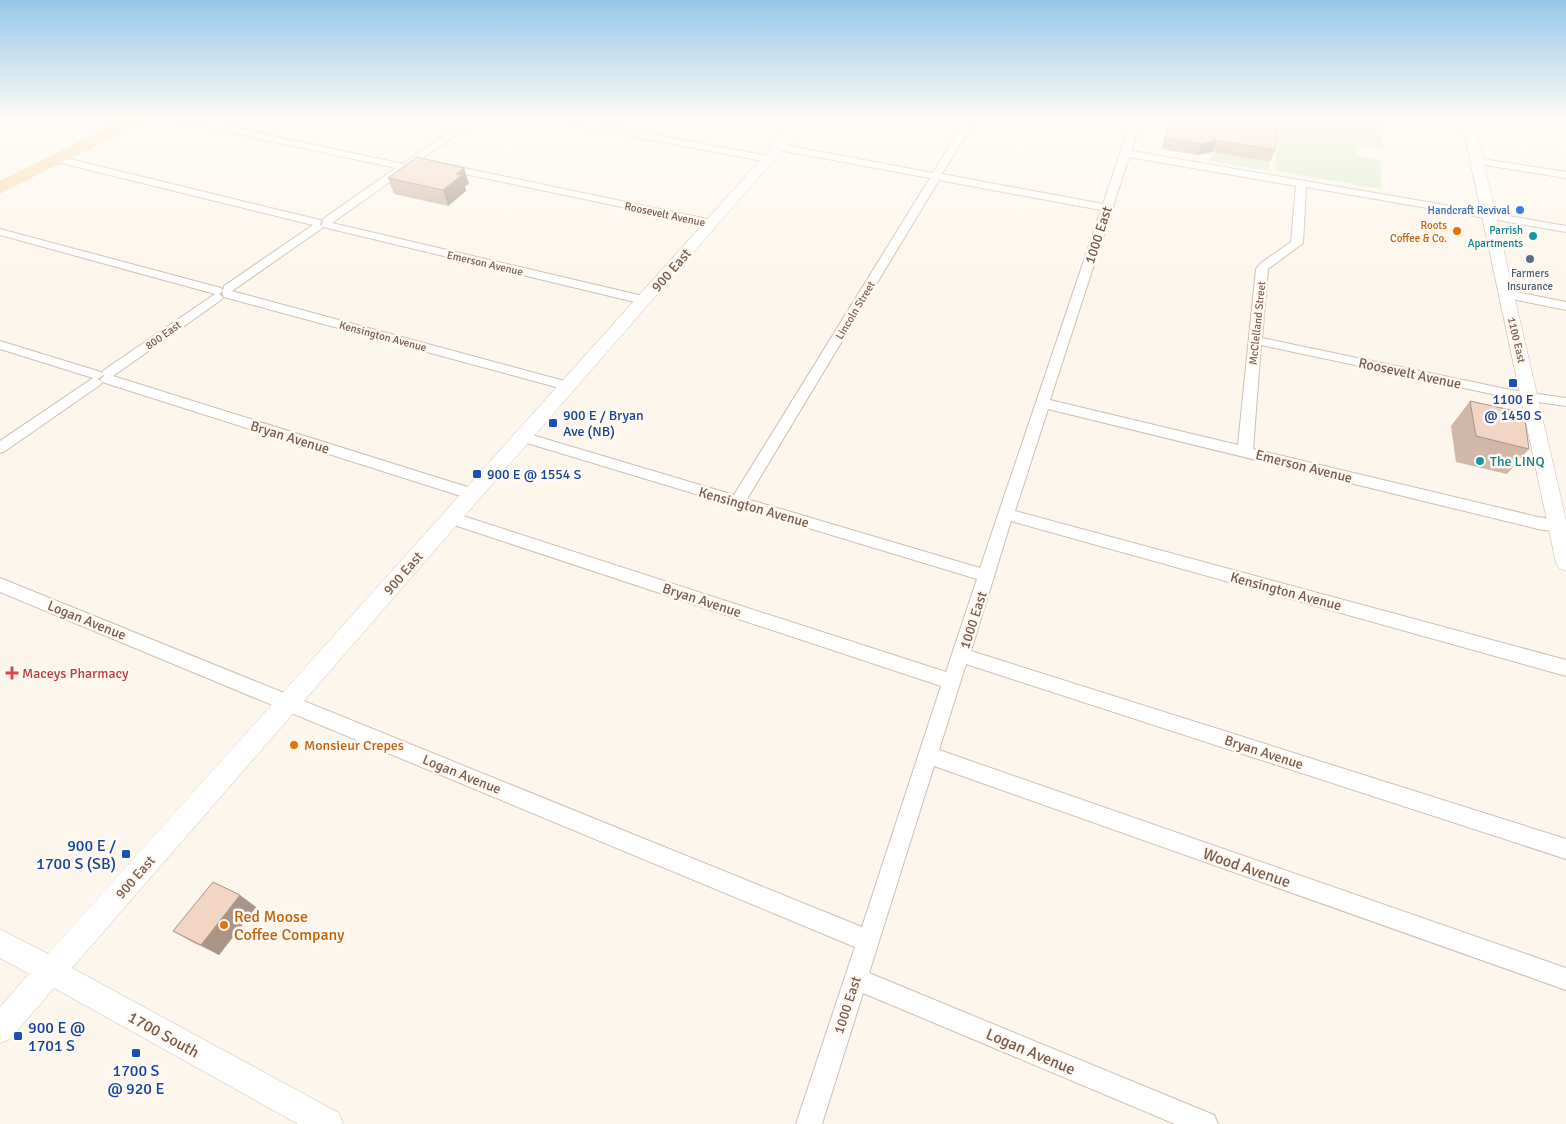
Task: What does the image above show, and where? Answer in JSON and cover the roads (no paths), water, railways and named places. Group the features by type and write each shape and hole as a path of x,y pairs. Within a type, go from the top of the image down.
{"main road":[{"path":"0,177 15,169"},
{"path":"0,188 36,169"}],"street":[{"name":"Emerson Avenue","path":"100,169 643,300"},
{"name":"800 East","path":"0,448 400,169"},
{"name":"Roosevelt Avenue","path":"457,169 712,223"},
{"name":"900 East","path":"0,1030 759,169"},
{"path":"901,169 1107,208"},
{"name":"Lincoln Street","path":"737,502 940,169"},
{"name":"1000 East","path":"809,1124 1006,514 1120,169"},
{"path":"1225,169 1566,229"},
{"name":"1100 East","path":"1479,169 1529,396 1562,527 1566,563"},
{"path":"1531,169 1566,175"},
{"name":"McClelland Street","path":"1244,452 1262,269 1264,265 1297,243 1301,183"},
{"name":"Kensington Avenue","path":"0,232 568,386"},
{"path":"1506,294 1566,306"},
{"name":"Roosevelt Avenue","path":"1255,340 1511,394 1566,402"},
{"name":"Bryan Avenue","path":"0,345 472,494"},
{"name":"Emerson Avenue","path":"1043,403 1538,523 1562,527"},
{"name":"Kensington Avenue","path":"522,438 987,576"},
{"name":"Kensington Avenue","path":"1006,514 1566,668"},
{"name":"Bryan Avenue","path":"451,518 953,682"},
{"name":"Logan Avenue","path":"0,585 868,941"},
{"name":"Bryan Avenue","path":"961,655 1566,849"},
{"name":"Wood Avenue","path":"929,755 1566,979"},
{"name":"1700 South","path":"0,943 328,1124"},
{"name":"Logan Avenue","path":"856,979 1205,1124"}],"place":[{"name":"Handcraft Revival","path":"1520,210"},
{"name":"Roots Coffee & Co.","path":"1457,231"},
{"name":"Parrish Apartments","path":"1533,236"},
{"name":"Farmers Insurance","path":"1530,259"},
{"name":"1100 E @ 1450 S","path":"1513,383"},
{"name":"900 E / Bryan Ave (NB)","path":"553,423"},
{"name":"The LINQ","path":"1480,461"},
{"name":"900 E @ 1554 S","path":"477,474"},
{"name":"Maceys Pharmacy","path":"12,673"},
{"name":"Monsieur Crepes","path":"294,745"},
{"name":"900 E / 1700 S (SB)","path":"126,854"},
{"name":"Red Moose Coffee Company","path":"224,925"},
{"name":"900 E @ 1701 S","path":"18,1036"},
{"name":"1700 S @ 920 E","path":"136,1053"}]}
